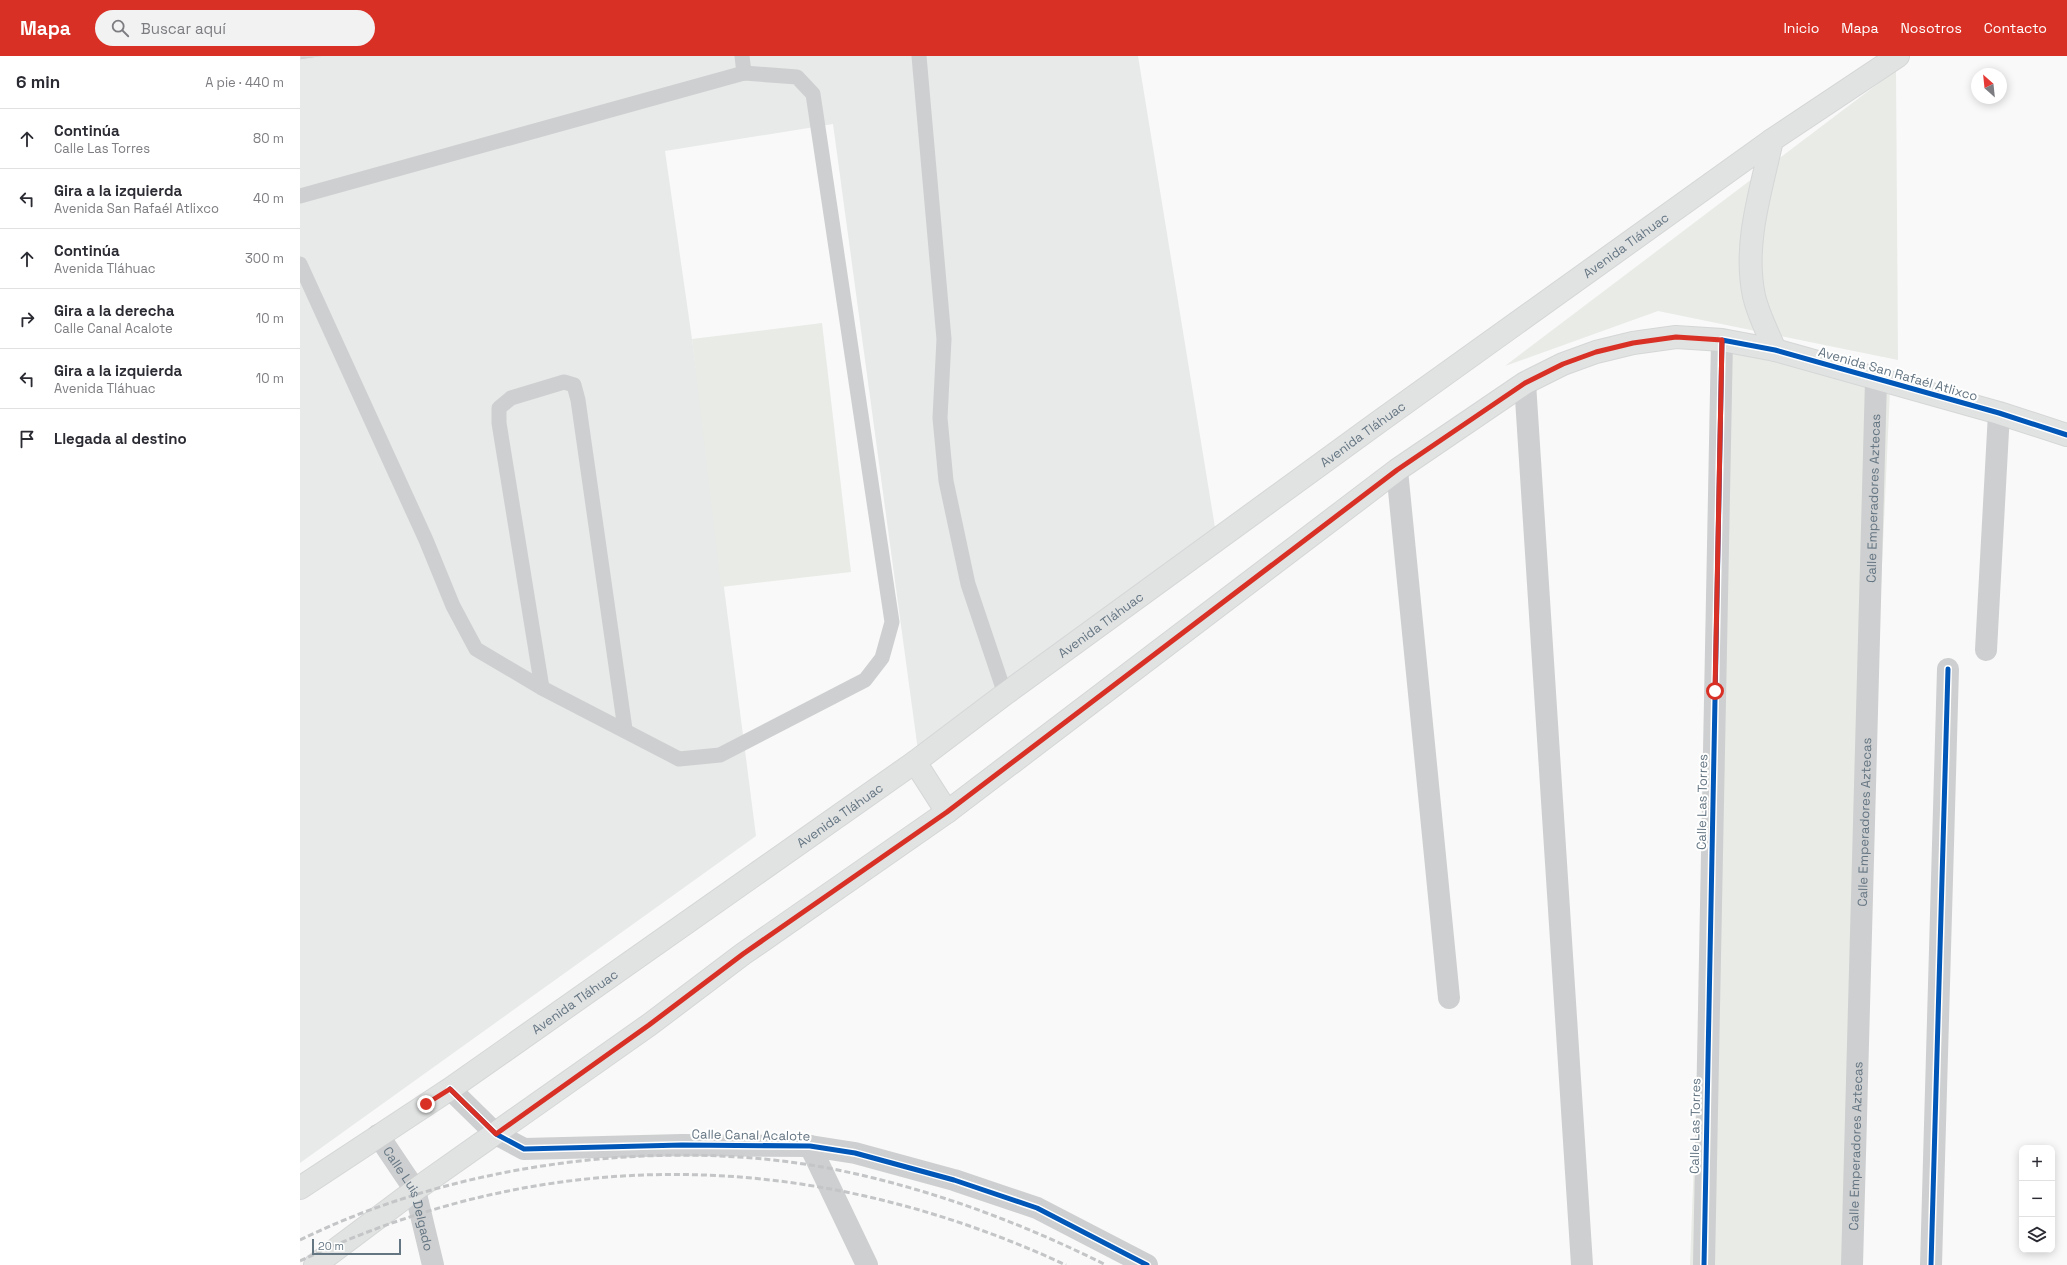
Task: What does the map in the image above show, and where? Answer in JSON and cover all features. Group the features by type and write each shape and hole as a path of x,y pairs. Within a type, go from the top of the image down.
{"main road":[{"name":"Avenida Tláhuac","path":"300,1188 378,1135 450,1089 915,762 1005,694 1380,421 1772,140 1898,56"},
{"path":"1772,140 1751,235 1751,270 1754,298 1775,350"},
{"name":"Avenida San Rafaél Atlixco","path":"1525,383 1563,364 1596,352 1633,343 1676,337 1722,340 1775,350 1876,380 1999,413 2067,435"},
{"path":"316,1265 416,1190 649,1025 743,954 947,812 1397,470 1525,383"},
{"path":"915,762 947,812"}],"street":[{"name":"Calle Las Torres","path":"1704,1265 1722,340"},
{"name":"Calle Emperadores Aztecas","path":"1852,1265 1876,380"},
{"path":"1525,383 1582,1265"},
{"path":"1986,650 1999,413"},
{"path":"1397,470 1449,998"},
{"path":"1931,1265 1948,669"},
{"name":"Calle Canal Acalote","path":"450,1089 496,1134 524,1149 682,1145 810,1146 855,1153 954,1180 1037,1208 1147,1265"},
{"name":"Calle Luis Delgado","path":"378,1135 416,1190 433,1265"},
{"path":"810,1146 867,1265"}],"lane":[{"path":"742,56 744,73"},
{"path":"919,56 944,339 940,418 946,481 968,584 1005,694"},
{"path":"300,196 744,73 797,77 813,94 892,622 882,658 865,680 720,755 679,759 625,729 542,688 476,649 453,606 426,540 300,264"},
{"path":"542,688 499,423 499,408 511,398 564,382 574,385 578,400 625,729"}],"shaded area":[{"path":"300,56 1138,56 1219,552 919,758 833,124 665,151 692,339 756,836 300,1163"},
{"path":"1896,70 1898,360 1658,311 1505,366"},
{"path":"822,323 851,572 721,587 692,339"},
{"path":"1725,351 1775,351 1890,390 1850,1265 1690,1265"}],"building":[{"path":"300,56 326,56 300,60"}],"railway":[{"path":"300,1240 361,1213 425,1192 492,1175 561,1163 631,1157 700,1155 768,1159 833,1169 904,1186 938,1196 1007,1221 1073,1249 1106,1265"},
{"path":"300,1261 395,1222 491,1195 587,1179 683,1174 780,1181 876,1199 971,1227 1066,1265"}],"cycle path":[{"path":"1704,1265 1722,340 1775,350 1999,413 2067,435"},
{"path":"1931,1265 1948,669"},
{"path":"450,1089 496,1134 524,1149 682,1145 810,1146 855,1153 954,1180 1037,1208 1147,1265"}],"route":[{"path":"426,1104 450,1089 496,1134 649,1025 743,954 947,812 1397,470 1525,383 1563,364 1596,352 1633,343 1676,337 1722,340 1715,691"}]}
